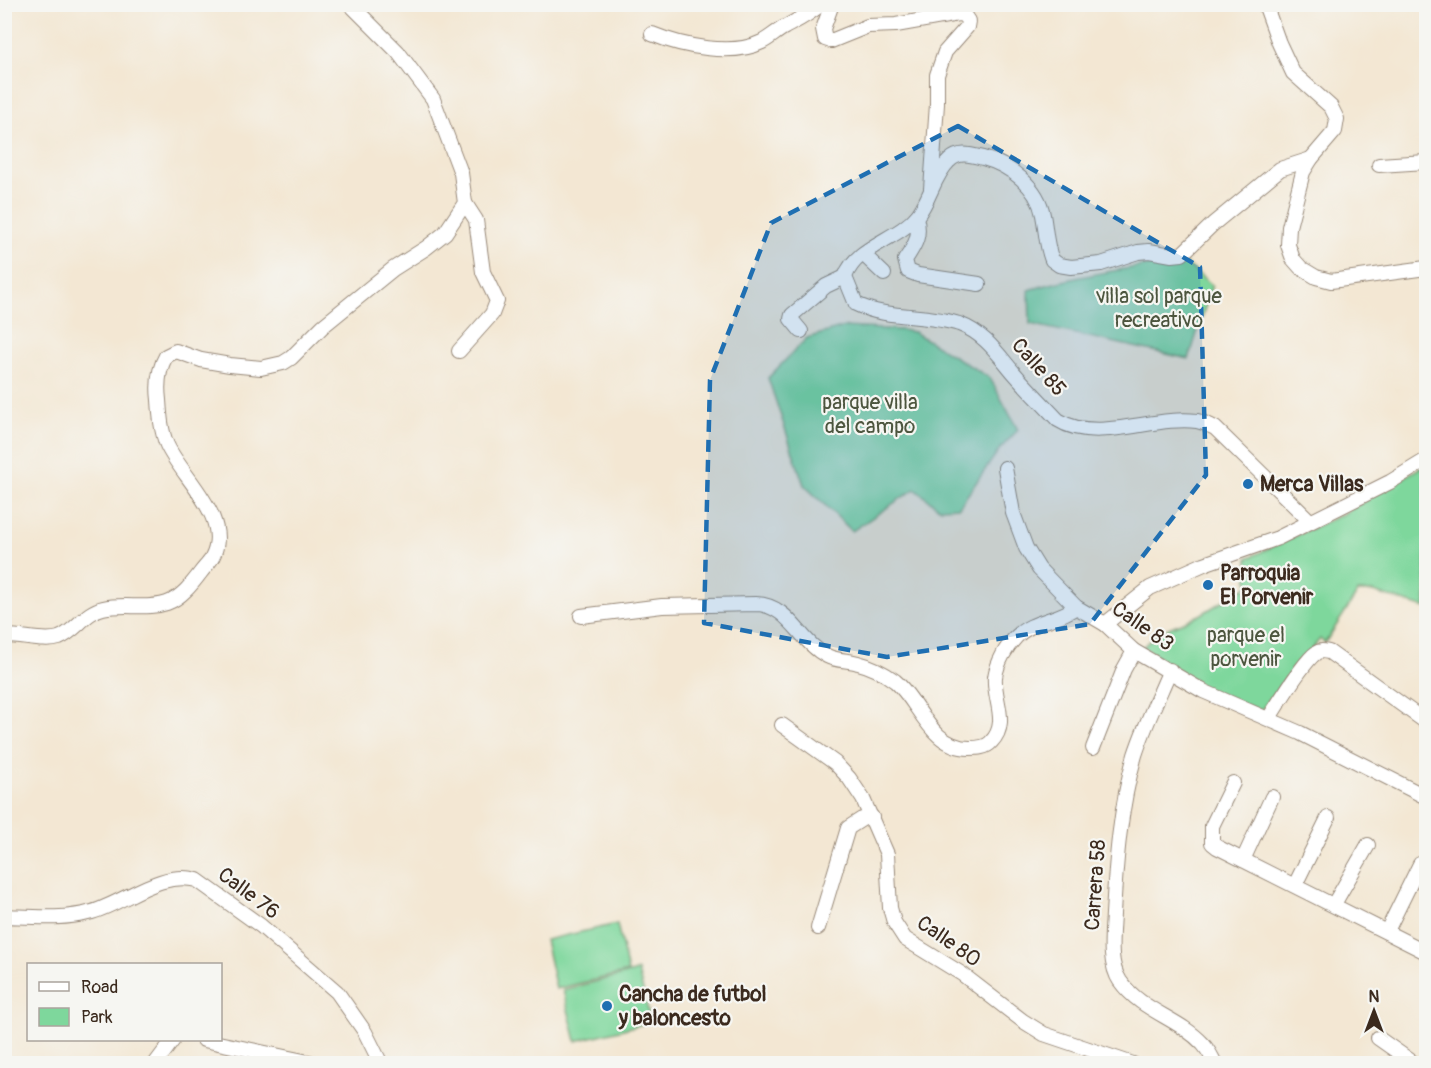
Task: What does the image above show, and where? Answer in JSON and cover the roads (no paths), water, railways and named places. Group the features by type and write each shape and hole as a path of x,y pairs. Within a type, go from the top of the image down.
{"street":[{"path":"350,4 398,52 433,99 461,173 465,204 476,220 483,272 495,296 496,306 492,314 459,351"},
{"path":"652,34 698,47 745,46 761,42 813,12 821,4"},
{"path":"832,4 823,29 825,39 831,41 868,26 896,25 958,14 966,17 967,27 945,52 937,75 931,191"},
{"path":"1265,4 1293,74 1331,107 1337,119 1335,131 1303,172 1289,227 1288,245 1293,259 1301,268 1316,277 1331,281 1426,268"},
{"path":"801,331 791,319 792,315 826,286 845,277 849,266 863,254 916,217 949,161 958,155 968,154 989,159 1021,178 1034,192 1040,203 1052,260 1059,265 1071,267 1101,264 1138,252 1182,254 1207,229 1280,169 1311,159"},
{"path":"1379,165 1426,162"},
{"path":"4,636 19,635 45,640 56,639 92,611 106,607 168,602 191,586 212,558 217,544 217,529 200,495 168,446 162,431 158,377 166,356 176,351 201,360 261,368 283,363 323,326 393,268 426,248 445,233 465,204"},
{"path":"916,217 920,229 918,240 905,260 908,271 918,275 979,284"},
{"path":"863,254 884,274"},
{"name":"Calle 85","path":"845,277 856,304 867,310 944,321 976,332 1058,420 1067,426 1098,429 1182,420 1199,421 1215,428 1310,521"},
{"path":"1105,624 1150,588 1204,564 1278,538 1390,482 1426,460"},
{"name":"Calle 83","path":"1005,468 1013,513 1026,548 1039,569 1076,607 1105,624 1134,651 1170,670 1203,692 1226,703 1269,718 1426,797"},
{"path":"581,616 662,606 756,604 770,606 784,613 800,634 828,656 867,666 894,681 909,696 927,725 939,737 963,748 974,748 986,746 998,732 1001,707 997,696 995,676 1001,658 1008,647 1016,637 1031,626 1062,616 1076,607"},
{"path":"1093,748 1124,669 1134,651"},
{"path":"1269,718 1313,655 1323,651 1329,652 1426,722"},
{"name":"Carrera 58","path":"1170,670 1136,754 1127,789 1117,843 1112,944 1115,968 1125,988 1137,1001 1170,1019 1200,1041 1215,1064"},
{"name":"Calle 80","path":"782,725 835,762 849,778 872,817 887,854 890,908 894,922 905,939 962,974 1023,1021 1044,1034 1133,1064"},
{"path":"1233,783 1212,826 1212,843 1216,847 1426,952"},
{"path":"1243,860 1272,797"},
{"path":"818,928 848,828 862,819 872,817"},
{"path":"1295,885 1328,818"},
{"path":"1334,904 1368,845"},
{"path":"1387,932 1420,864"},
{"name":"Calle 76","path":"4,916 61,918 93,912 156,883 186,877 197,880 261,926 337,992 366,1032 381,1064"},
{"path":"1378,1038 1415,1064"},
{"path":"154,1064 172,1041"},
{"path":"209,1041 318,1064"}],"place":[{"name":"Merca Villas","path":"1248,484"},
{"name":"Parroquia El Porvenir","path":"1208,585"},
{"name":"Cancha de futbol y baloncesto","path":"607,1006"}],"park label":[{"name":"villa sol parque recreativo","path":"1159,308"},
{"name":"parque villa del campo","path":"870,414"},
{"name":"parque el porvenir","path":"1246,647"}]}
